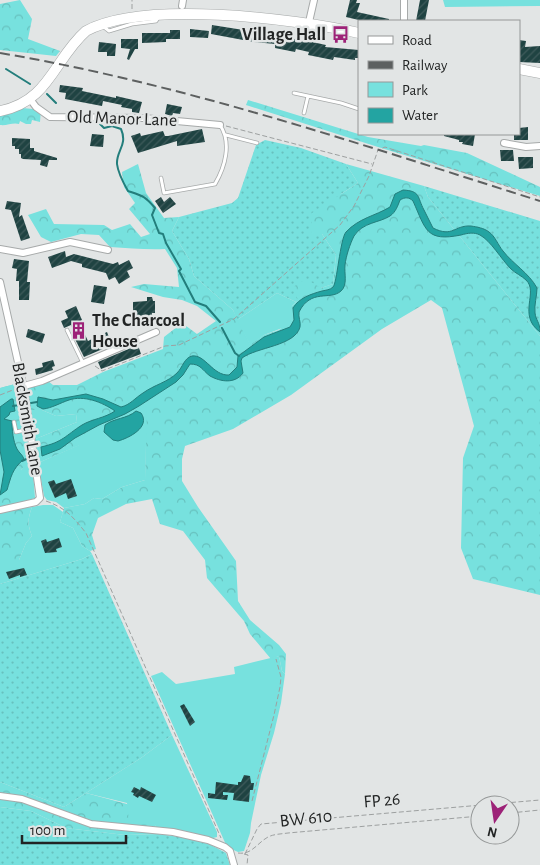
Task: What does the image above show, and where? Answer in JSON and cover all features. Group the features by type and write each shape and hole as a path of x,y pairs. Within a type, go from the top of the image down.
{"main road":[{"path":"0,111 30,99 44,87 85,31 107,16 132,4 162,7 183,3 309,22 358,33"},
{"path":"520,70 540,73"}],"street":[{"path":"309,22 314,0"},
{"path":"404,0 404,20"},
{"name":"Old Manor Lane","path":"30,99 36,107 50,117 144,118 220,125"},
{"path":"504,142 526,147 540,146"},
{"path":"0,249 23,253 70,242 108,250"},
{"name":"Blacksmith Lane","path":"0,282 24,387 40,498"},
{"path":"24,387 156,332"},
{"path":"0,510 36,502 40,498"},
{"path":"0,796 22,799 91,824 173,832 208,840 228,850 234,865"}],"lane":[{"path":"98,22 109,31 132,24 156,22 162,7"},
{"path":"294,93 358,109"},
{"path":"304,113 308,96"},
{"path":"161,178 164,193 215,184 224,165 226,135 220,125"},
{"path":"226,135 256,143"},
{"path":"67,330 83,363"},
{"path":"14,422 16,432 30,429"}],"path":[{"path":"220,125 373,164"},
{"path":"102,371 165,346 179,345 234,318 340,226 354,206 369,176 378,150 385,146 540,197"},
{"path":"0,395 24,387"},
{"path":"40,498 54,503 70,514 86,533 228,850 248,855 248,865"},
{"path":"252,801 280,687 281,676 276,659"},
{"name":"FP 26","path":"244,854 261,824 540,800"},
{"path":"520,812 540,810"},
{"name":"BW 610","path":"244,854 267,838 288,833 470,817"}],"green space":[{"path":"20,0 32,19 28,39 60,51 56,56 0,50 0,4"},
{"path":"443,0 540,0 540,6 445,7"},
{"path":"248,100 358,135 467,153 540,187 540,196 378,147 246,105"},
{"path":"36,107 41,109 40,122 32,120 31,124 20,121 19,124 0,125 0,113"},
{"path":"265,140 301,148 346,164 358,183 341,194 322,234 336,255 333,284 321,288 296,302 277,293 237,320 233,310 194,276 189,259 172,231 179,217 232,203 238,198 256,145"},
{"path":"138,164 146,193 164,218 179,217 172,231 189,259 194,276 233,310 250,344 264,335 279,330 292,320 292,306 298,300 293,287 306,279 321,288 333,284 336,255 322,234 311,235 312,213 358,183 346,164 424,186 428,197 540,336 540,595 473,579 461,548 463,458 474,426 442,308 431,300 382,329 291,395 233,429 185,446 182,459 182,481 236,561 238,601 250,620 279,645 286,654 285,674 282,671 279,656 271,659 250,634 244,621 207,578 205,560 183,531 160,524 152,499 126,504 98,518 92,535 96,549 90,551 82,546 73,528 60,522 64,508 85,504 94,498 102,499 122,487 145,480 146,408 103,424 80,445 38,463 33,440 77,422 76,414 56,416 42,410 29,410 26,388 48,381 53,385 77,385 103,372 163,349 164,337 182,323 197,334 216,321 197,306 182,300 163,297 131,287 144,284 179,287 177,268 165,249 110,247 99,235 81,234 51,242 41,237 28,215 46,209 54,224 104,225 112,230 130,224 141,237 150,234 129,209 135,203 124,187 122,172"},
{"path":"424,186 540,221 540,336 428,197"},
{"path":"277,293 296,302 292,306 290,325 264,335 250,345 237,320"},
{"path":"19,383 23,397 33,471 22,468 13,505 0,508 0,388"},
{"path":"19,383 23,397 11,399 0,407 0,388"},
{"path":"142,406 147,408 145,480 122,487 102,499 94,498 85,504 64,508 56,502 47,500 44,496 38,463 79,445 79,437"},
{"path":"29,410 42,410 56,416 76,414 77,422 33,440"},
{"path":"23,467 33,471 35,498 13,505 10,489"},
{"path":"53,505 63,512 60,522 73,528 82,546 92,554 82,559 0,584 0,560 19,560 26,543 32,536 29,521 32,507"},
{"path":"32,507 29,528 32,536 26,543 19,560 0,560 0,512"},
{"path":"92,554 172,735 141,758 64,807 0,782 0,584 82,559"},
{"path":"279,656 282,671 285,674 281,703 261,775 250,833 244,851 238,852 227,847 151,676 162,672 176,684 235,674 234,667"},
{"path":"172,735 217,832 217,837 213,838 156,828 155,825 129,822 127,803 86,793 141,758"},
{"path":"0,782 64,807 86,793 127,804 155,825 158,834 125,835 66,828 31,811 0,807"},
{"path":"0,807 31,811 66,828 125,835 158,834 209,844 226,853 230,865 0,865"}],"water":[{"path":"403,190 416,193 433,228 445,232 471,226 487,231 495,238 503,251 530,278 537,288 535,313 540,332 533,325 530,318 529,285 526,280 511,269 488,241 480,235 473,233 449,237 434,235 429,232 421,220 413,201 404,198 400,200 390,216 366,225 354,236 346,258 345,282 341,291 337,294 315,297 309,300 299,312 300,327 297,333 283,342 242,358 243,373 240,377 228,381 219,380 210,376 199,366 190,364 176,382 139,406 75,438 60,449 42,456 41,447 59,441 82,425 115,411 99,402 81,398 43,409 37,406 38,397 53,400 86,394 121,407 173,376 187,359 192,356 201,358 218,372 229,375 237,367 238,356 264,337 290,327 294,320 293,308 302,299 333,287 346,232 362,220 390,207 395,194"},
{"path":"13,399 15,411 10,412 4,419 12,421 15,443 24,459 14,470 7,490 0,495 4,472 0,450 0,407"},
{"path":"136,411 141,413 143,423 133,435 118,441 113,440 104,432 105,425 129,416"}],"building":[{"path":"350,0 357,0 356,3 360,3 357,12 389,20 359,20 346,17"},
{"path":"420,0 429,0 425,20 416,20"},
{"path":"212,25 256,32 255,34 326,45 325,47 358,50 358,58 355,58 355,60 334,57 333,60 308,55 309,52 296,49 295,52 275,48 275,44 211,34"},
{"path":"190,29 209,31 208,38 190,37"},
{"path":"170,30 180,30 180,39 166,39 166,42 142,43 142,33 170,33"},
{"path":"121,39 138,39 138,49 135,49 129,60 127,59 130,49 121,48"},
{"path":"520,40 526,41 525,47 540,46 540,63 520,62"},
{"path":"99,42 116,44 115,56 107,56 107,52 98,52"},
{"path":"60,85 83,88 82,91 142,102 139,113 132,112 132,109 121,107 122,105 103,101 102,106 65,99 66,93 59,92"},
{"path":"167,104 182,107 180,114 173,113 172,116 165,114"},
{"path":"528,127 528,140 514,140 514,135 520,135 520,128"},
{"path":"202,129 205,142 177,146 177,141 138,153 131,136 140,133 141,136 163,131 165,136 168,136"},
{"path":"92,134 104,135 103,147 90,146"},
{"path":"475,135 473,146 462,144 463,142 459,142 459,140 444,136"},
{"path":"12,138 30,139 30,148 57,158 57,160 49,160 47,167 40,165 41,160 23,159 21,154 19,154 19,149 15,149 15,146 12,146"},
{"path":"500,150 513,150 514,161 501,161"},
{"path":"518,157 533,157 533,168 519,169"},
{"path":"161,197 164,202 170,197 176,204 163,213 155,201"},
{"path":"7,201 21,203 19,217 22,215 30,238 21,241 11,210 5,209"},
{"path":"65,251 66,257 74,254 113,264 118,262 119,265 129,260 133,268 127,271 130,277 119,284 115,277 109,280 106,273 82,267 82,264 71,261 52,268 48,257"},
{"path":"14,259 29,261 27,282 30,282 29,300 19,300 19,281 16,281 17,269 12,268"},
{"path":"94,285 107,287 104,304 91,302"},
{"path":"147,297 152,297 153,301 155,301 155,313 152,313 152,320 137,321 133,313 133,302 147,301"},
{"name":"The Charcoal House","path":"76,306 82,320 79,322 88,341 107,332 112,345 84,357 73,335 75,335 71,325 64,328 61,321 68,318 65,311"},
{"path":"28,329 45,334 42,343 26,337"},
{"path":"138,345 141,354 101,369 98,362"},
{"path":"53,360 55,366 52,367 53,370 36,375 35,369 43,367 42,363"},
{"path":"71,479 77,496 68,499 66,493 55,498 48,482 54,480 56,484"},
{"path":"59,538 62,547 56,549 57,552 45,553 41,541 46,539 47,542"},
{"path":"24,568 27,575 20,577 20,575 9,579 6,572"},
{"path":"184,704 195,722 190,726 180,706"},
{"path":"244,775 250,776 251,783 254,783 253,790 250,790 249,802 233,800 234,793 223,792 223,795 228,795 227,800 208,798 208,793 215,794 216,782 238,785 238,782 241,782"},
{"path":"134,787 140,790 141,787 156,795 152,802 133,795 134,793 131,792"}],"waterway":[{"path":"6,69 30,84"},
{"path":"47,94 56,103"},
{"path":"100,124 104,128 112,126 121,129 123,144 118,155 117,164 128,191 143,197 155,208 152,215 159,233 163,234 195,302 206,306 220,322"},
{"path":"222,328 235,353 239,356"},
{"path":"13,406 37,402"},
{"path":"22,461 31,457"}],"railway":[{"path":"0,53 137,81 205,99 339,138 540,201"}],"place":[{"name":"Village Hall","path":"340,35"},
{"name":"The Charcoal House","path":"78,331"}]}
